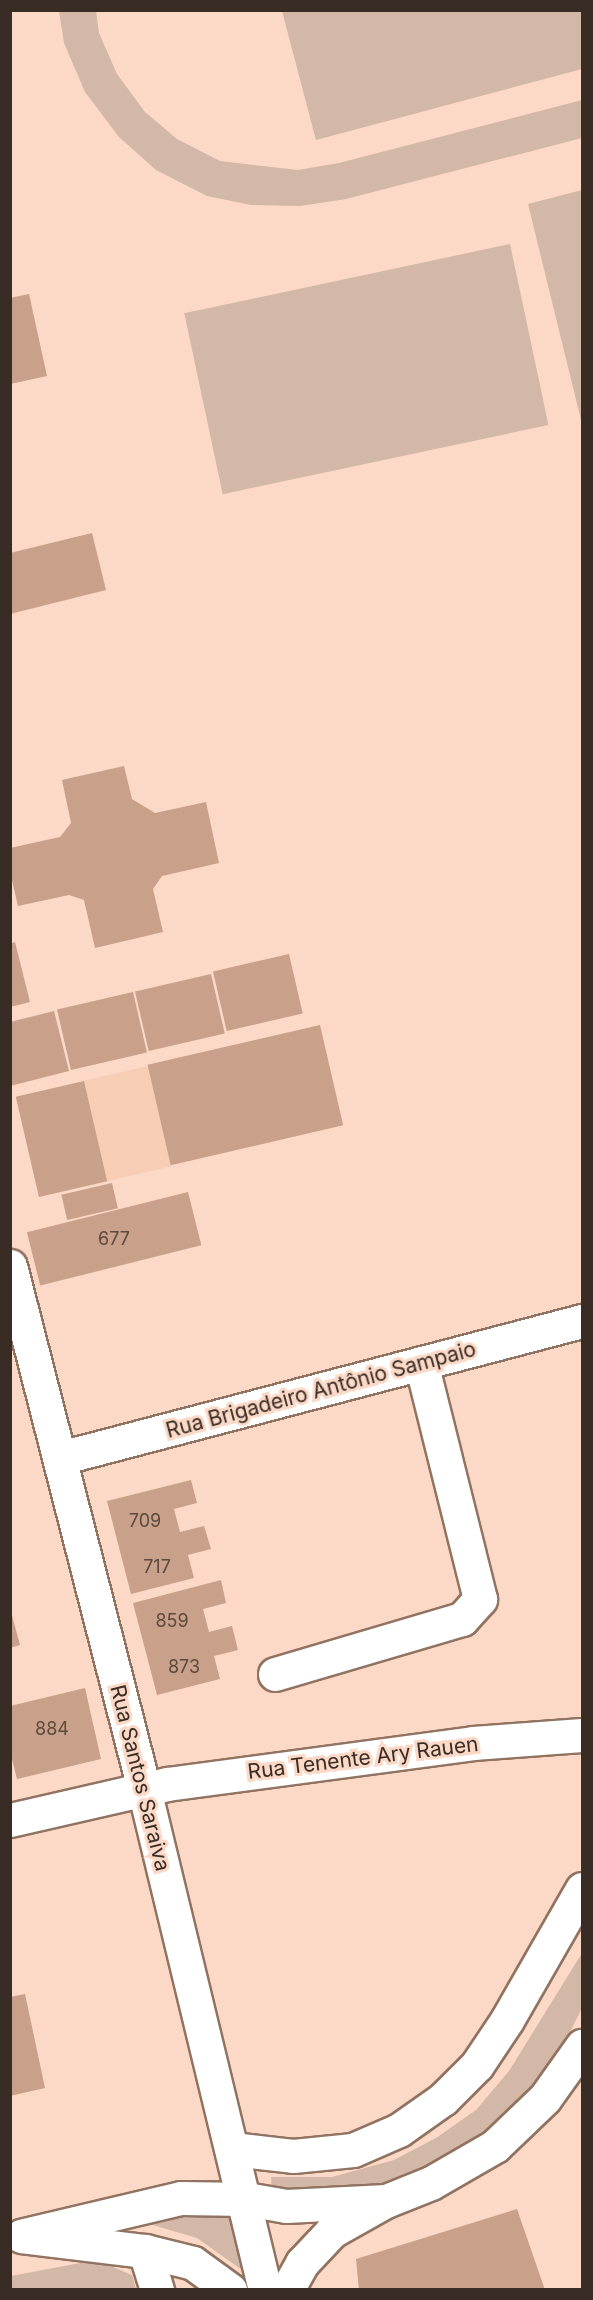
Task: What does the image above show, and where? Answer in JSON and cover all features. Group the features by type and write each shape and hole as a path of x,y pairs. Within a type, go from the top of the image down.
{"main road":[{"name":"Rua Santos Saraiva","path":"10,1266 144,1789 246,2199 265,2289"},
{"name":"Rua Brigadeiro Antônio Sampaio","path":"60,1458 582,1321"},
{"path":"275,1674 462,1619 480,1599 421,1363"},
{"name":"Rua Tenente Ary Rauen","path":"10,1820 144,1789 473,1743 582,1735"},
{"path":"232,2149 293,2156 353,2150 399,2130 443,2099 477,2065 507,2020 582,1889"},
{"path":"287,2289 302,2263 332,2232 386,2201 432,2183 495,2146 545,2098 582,2046"},
{"path":"16,2236 181,2198 246,2199 286,2206 386,2201"},
{"path":"16,2236 145,2251 193,2263 230,2289"},
{"path":"145,2251 157,2289"}],"shaded area":[{"path":"59,11 96,11 99,33 117,74 145,112 177,139 220,161 298,170 339,163 582,100 582,138 346,199 300,206 251,205 207,196 156,170 119,137 85,92 64,43"},
{"path":"282,11 582,11 582,69 316,140"},
{"path":"582,190 582,424 528,204"},
{"path":"510,244 548,425 223,494 184,313"},
{"path":"148,1066 171,1166 107,1181 84,1081"},
{"path":"582,1953 582,2008 560,2052 525,2104 473,2148 375,2192 272,2193 271,2177 332,2177 394,2160 436,2138 476,2110 509,2071"},
{"path":"205,2211 229,2216 240,2228 260,2289 242,2270 197,2238 122,2216"},
{"path":"96,2260 132,2275 136,2289 11,2290 11,2276"}],"building":[{"path":"29,294 47,376 10,384 10,298"},
{"path":"92,533 106,590 10,614 10,553"},
{"path":"124,766 132,799 155,813 206,802 219,863 162,876 153,889 163,932 95,948 84,900 69,895 18,906 10,872 10,848 60,837 71,823 62,780"},
{"path":"15,942 30,1002 10,1007 10,944"},
{"path":"289,954 303,1013 227,1031 213,972"},
{"path":"211,974 225,1033 149,1051 135,992"},
{"path":"133,992 147,1052 71,1070 57,1010"},
{"path":"54,1011 69,1071 10,1086 10,1022"},
{"path":"320,1025 343,1125 171,1165 148,1065"},
{"path":"84,1081 107,1181 39,1197 16,1097"},
{"path":"112,1183 118,1208 67,1220 61,1195"},
{"path":"188,1192 201,1245 40,1286 27,1232"},
{"path":"191,1480 197,1503 174,1509 180,1532 204,1526 211,1549 188,1555 194,1578 131,1594 107,1501"},
{"path":"221,1580 226,1603 203,1609 209,1632 232,1626 238,1650 214,1656 220,1679 157,1695 133,1603"},
{"path":"10,1608 20,1645 10,1648"},
{"path":"85,1688 101,1759 17,1779 10,1751 10,1706"},
{"path":"25,1994 45,2088 10,2096 10,1997"},
{"path":"517,2209 545,2290 359,2290 356,2259"}]}
